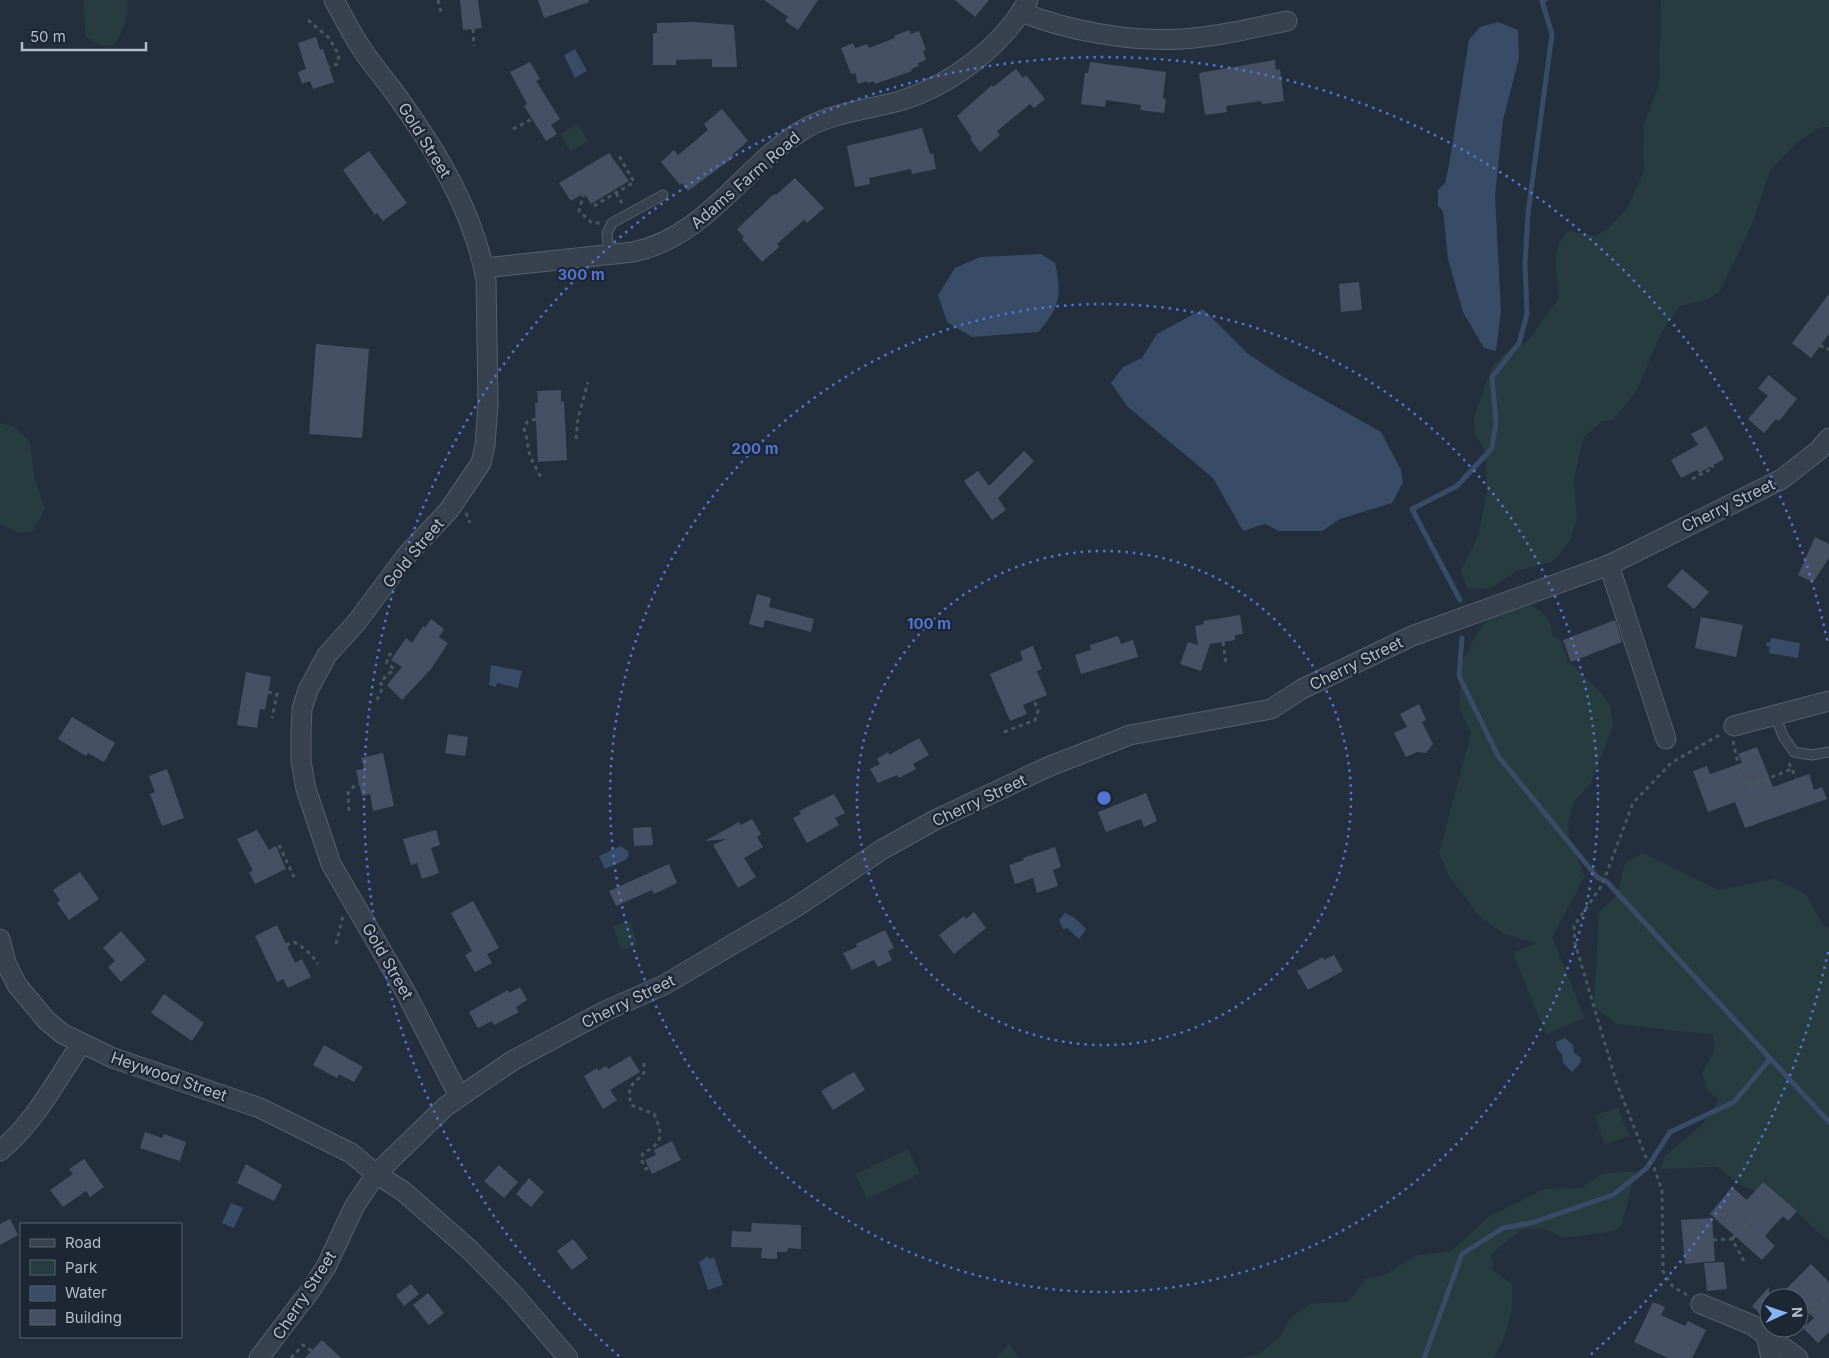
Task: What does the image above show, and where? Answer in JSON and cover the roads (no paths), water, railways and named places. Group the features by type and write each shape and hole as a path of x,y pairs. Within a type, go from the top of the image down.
{"street":[{"name":"Gold Street","path":"334,0 358,44 402,104 452,183 468,216 484,268 487,303 488,405 485,445 481,462 449,510 406,556 356,623 327,655 308,690 302,709 301,761 306,789 332,864 405,991 460,1096"},
{"name":"Adams Farm Road","path":"484,268 649,248 681,234 695,224 786,142 813,124 902,100 953,76 980,56 1009,28 1025,6"},
{"path":"1025,6 1065,27 1158,39 1207,37 1287,21"},
{"name":"Cherry Street","path":"259,1358 310,1291 326,1266 354,1207 376,1174 426,1123 460,1096 532,1050 621,1003 664,985 796,907 908,834 1050,766 1150,729 1270,709 1302,689 1412,636 1609,565 1782,479 1819,450 1829,438"},
{"path":"1609,565 1666,739"},
{"path":"1734,726 1829,700"},
{"name":"Heywood Street","path":"0,939 6,963 18,985 47,1021 63,1034 119,1060 232,1098 286,1119 338,1145 376,1174 403,1191 481,1260 516,1296 568,1358"},
{"path":"0,1151 18,1135 81,1044"},
{"path":"1701,1304 1752,1325 1759,1330"},
{"path":"1766,1338 1771,1358"},
{"path":"1769,1338 1798,1358"}],"lane":[{"path":"609,254 607,233 612,224 663,195"},
{"path":"1774,715 1783,736 1794,752 1812,755 1829,752"}],"water":[{"path":"1498,22 1518,30 1519,58 1503,120 1495,196 1501,311 1496,351 1484,348 1463,312 1448,259 1443,211 1438,206 1438,190 1445,183 1449,165 1469,40 1480,27"},
{"path":"575,49 587,71 575,78 564,55"},
{"path":"1041,254 1055,263 1058,292 1055,308 1038,332 972,337 947,322 938,295 955,268 980,257"},
{"path":"1203,309 1247,353 1283,377 1381,432 1401,470 1403,482 1392,503 1340,519 1322,531 1279,531 1265,524 1243,531 1213,478 1128,407 1111,383 1123,367 1142,358 1157,334"},
{"path":"1771,638 1800,643 1798,658 1769,653 1770,647 1766,646 1766,642 1770,643"},
{"path":"491,665 522,671 518,688 497,683 496,687 489,685"},
{"path":"621,846 629,852 627,859 605,869 599,856"},
{"path":"1065,913 1075,918 1086,929 1079,939 1067,928 1063,929 1059,920"},
{"path":"1565,1038 1573,1045 1574,1053 1580,1057 1581,1062 1572,1072 1563,1063 1562,1054 1557,1049 1556,1042"},
{"path":"231,1203 243,1208 234,1228 222,1223"},
{"path":"708,1256 709,1259 714,1257 723,1285 708,1290 699,1262"}],"waterway":[{"path":"1460,600 1412,509 1457,486 1492,448 1496,423 1492,377 1519,343 1527,314 1525,264 1528,213 1552,34 1542,1 1545,0"},
{"path":"1462,638 1459,676 1498,756 1597,877 1607,882 1829,1122"},
{"path":"1424,1358 1462,1254 1503,1228 1531,1223 1613,1195 1647,1168 1670,1132 1734,1102 1770,1059"}]}
